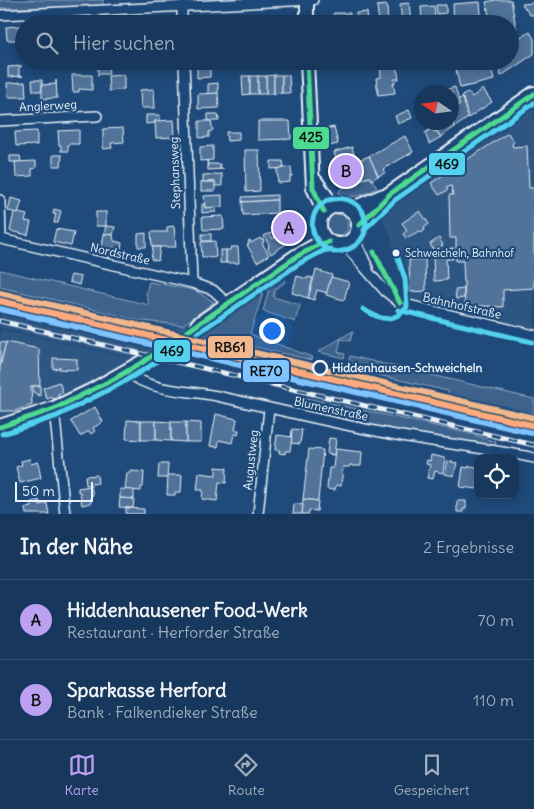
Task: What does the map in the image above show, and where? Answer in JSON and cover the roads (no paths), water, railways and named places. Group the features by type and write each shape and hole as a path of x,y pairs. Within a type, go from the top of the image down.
{"main road":[{"path":"351,210 390,194 534,94"},
{"path":"352,236 355,214 343,206 328,209 319,221 320,231 329,242 336,245 352,236 390,194"},
{"path":"296,257 308,240 320,231"},
{"path":"198,325 296,257 320,244 329,242"},
{"path":"0,428 54,409 90,392 143,362"}],"street":[{"path":"307,0 307,15"},
{"path":"0,15 313,0"},
{"path":"182,6 182,15"},
{"name":"Stephansweg","path":"184,70 192,283"},
{"path":"307,70 312,176 328,209"},
{"name":"Anglerweg","path":"0,121 97,116"},
{"name":"Nordstraße","path":"0,200 1,239 192,283 212,290 228,304"},
{"name":"Bahnhofstraße","path":"352,236 369,271 385,292 406,306 534,335"},
{"name":"Blumenstraße","path":"127,372 134,378 150,385 215,396 406,437 534,458"},
{"name":"Augustweg","path":"258,514 270,408"},
{"path":"54,409 65,514"}],"tunnel":[{"path":"143,362 198,325"}],"railway":[{"path":"0,321 534,445"}],"place":[{"name":"Sparkasse Herford","path":"346,171"},
{"name":"Hiddenhausener Food-Werk","path":"289,228"},
{"name":"Schweicheln, Bahnhof","path":"396,253"},
{"name":"Hiddenhausen-Schweicheln","path":"320,368"}]}
